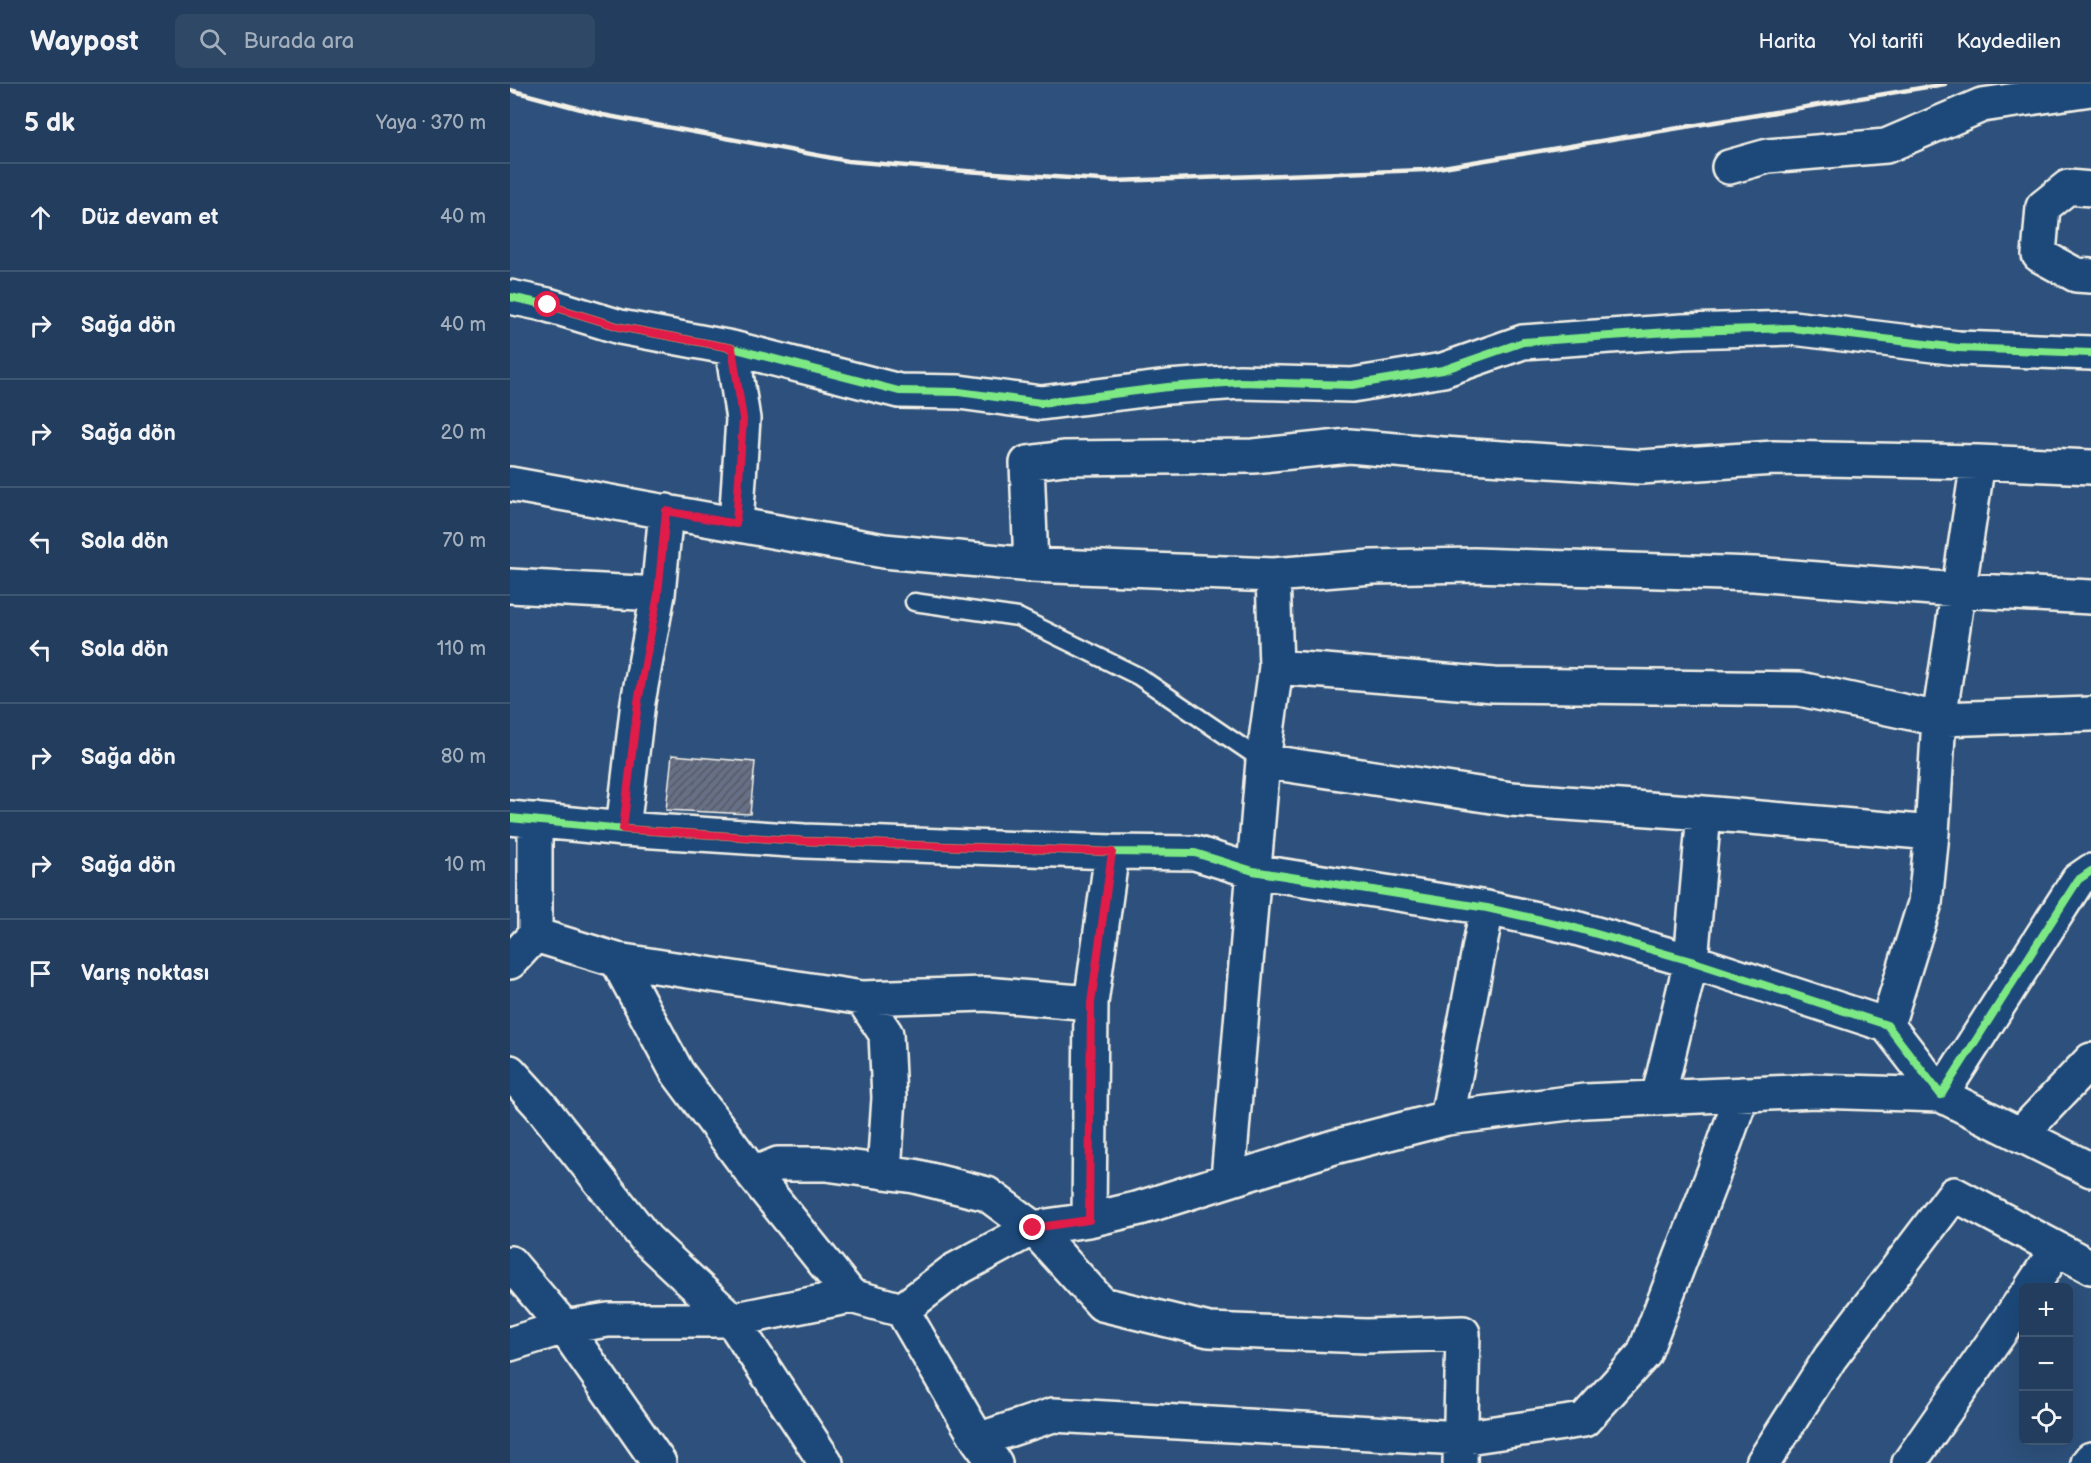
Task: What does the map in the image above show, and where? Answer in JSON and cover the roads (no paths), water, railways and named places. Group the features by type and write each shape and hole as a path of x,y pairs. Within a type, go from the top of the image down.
{"street":[{"path":"1729,167 1768,156 1886,146 1982,105 2091,89"},
{"path":"2091,189 2068,187 2043,207 2039,255 2076,275 2091,276"},
{"path":"510,297 548,305 620,327 732,348 898,391 959,392 1041,403 1168,387 1240,382 1352,385 1443,370 1523,342 1683,331 1793,328 1958,348 2091,353"},
{"path":"732,348 743,419 736,524"},
{"path":"1031,565 1027,463 1064,458 1253,456 1349,446 1641,466 1774,458 2091,467"},
{"path":"1887,1025 1925,903 1939,719 1978,462"},
{"path":"510,484 884,551 1031,565 1274,575 1372,567 1474,565 1754,574 1958,590 2091,597"},
{"path":"623,829 638,702 658,594 666,511"},
{"path":"1228,1179 1263,761 1276,667 1274,575"},
{"path":"510,585 658,594"},
{"path":"1276,667 1494,685 1800,689 1939,719 2091,714"},
{"path":"1263,761 1511,799 1932,833"},
{"path":"1658,1098 1691,961 1704,813"},
{"path":"510,962 535,935 523,819 623,829 804,841 1195,853 1253,871 1486,908 1572,927 1691,961 1887,1025 1941,1095"},
{"path":"1089,1220 1091,1003 1112,852"},
{"path":"1941,1095 2078,880 2091,871"},
{"path":"1447,1118 1486,908"},
{"path":"535,935 617,960 862,998 985,994 1091,1003"},
{"path":"617,960 677,1072 753,1174 851,1296"},
{"path":"862,998 886,1034 889,1098 884,1171"},
{"path":"2020,1135 2091,1060"},
{"path":"510,1072 540,1105 646,1239 732,1320 826,1463"},
{"path":"902,1310 953,1270 1033,1228 1089,1220 1140,1208 1334,1147 1447,1118 1585,1101 1815,1091 1941,1095 2091,1170"},
{"path":"510,1344 564,1327 608,1320 732,1320 851,1296 902,1310 987,1451 1053,1416 1460,1451 1584,1420 1644,1354 1742,1094"},
{"path":"753,1174 778,1164 826,1164 914,1176 987,1194 1033,1228 1102,1304 1209,1330 1366,1336 1463,1333 1460,1451"},
{"path":"1763,1463 1830,1358 1954,1194 2091,1267"},
{"path":"2034,1283 2057,1249"},
{"path":"510,1263 564,1327 659,1463"},
{"path":"1909,1463 2019,1305"},
{"path":"2088,1463 2091,1459"}],"lane":[{"path":"914,602 1018,617 1138,676 1263,761"}],"railway":[{"path":"510,90 603,115 848,161 1115,181 1425,170 1945,84"}]}
